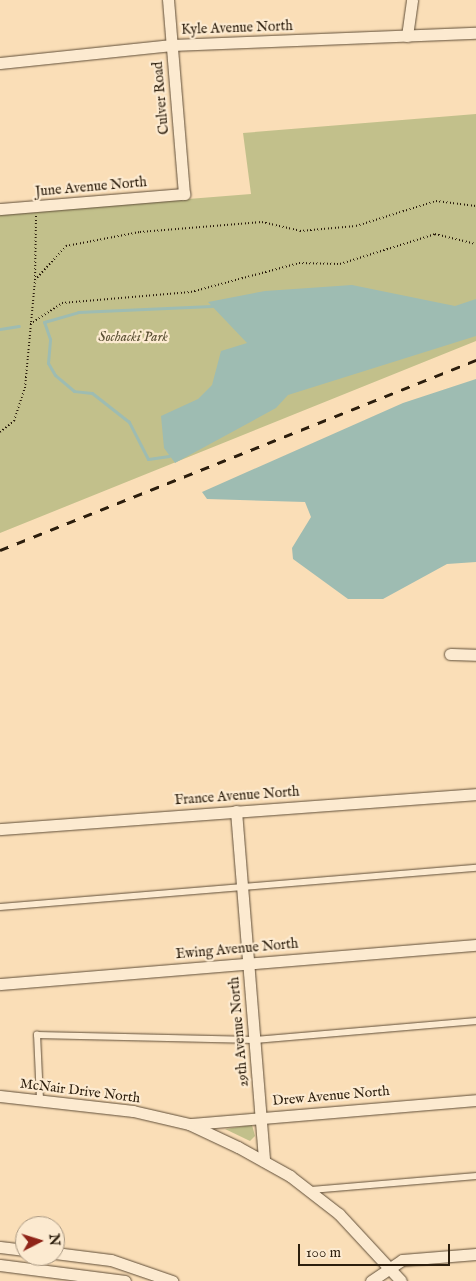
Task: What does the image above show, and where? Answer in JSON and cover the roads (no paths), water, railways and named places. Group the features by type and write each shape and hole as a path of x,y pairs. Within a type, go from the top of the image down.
{"street":[{"name":"Culver Road","path":"168,0 184,194"},
{"path":"407,36 412,0"},
{"name":"Kyle Avenue North","path":"0,63 172,45 476,33"},
{"name":"June Avenue North","path":"0,210 184,194"},
{"path":"450,654 476,655"},
{"name":"France Avenue North","path":"0,830 476,794"},
{"name":"29th Avenue North","path":"236,811 264,1161"},
{"name":"Ewing Avenue North","path":"0,984 476,945"},
{"name":"McNair Drive North","path":"0,1096 133,1111 189,1124 264,1161 310,1190 401,1281"},
{"name":"Drew Avenue North","path":"189,1124 476,1100"},
{"path":"0,1247 15,1249"},
{"path":"65,1254 111,1260 172,1281"},
{"path":"370,1281 402,1260 476,1254"},
{"path":"0,1266 125,1281"}],"lane":[{"path":"0,907 476,868"},
{"path":"40,1100 37,1035 255,1040 476,1021"},
{"path":"310,1190 476,1176"}],"water":[{"path":"352,285 455,306 476,299 476,336 288,395 276,408 175,463 164,448 161,416 198,399 212,385 221,351 247,343 208,302 265,291"},
{"path":"476,379 476,562 447,564 383,599 348,599 293,559 292,548 311,517 305,502 207,499 202,492 403,403"}],"waterway":[{"path":"169,456 148,459 129,422 92,393 74,391 55,375 48,363 50,339 44,322 78,312 212,306"},
{"path":"0,329 19,326"}],"railway":[{"path":"0,550 476,360"}],"park label":[{"name":"Sochacki Park","path":"133,337"}]}
